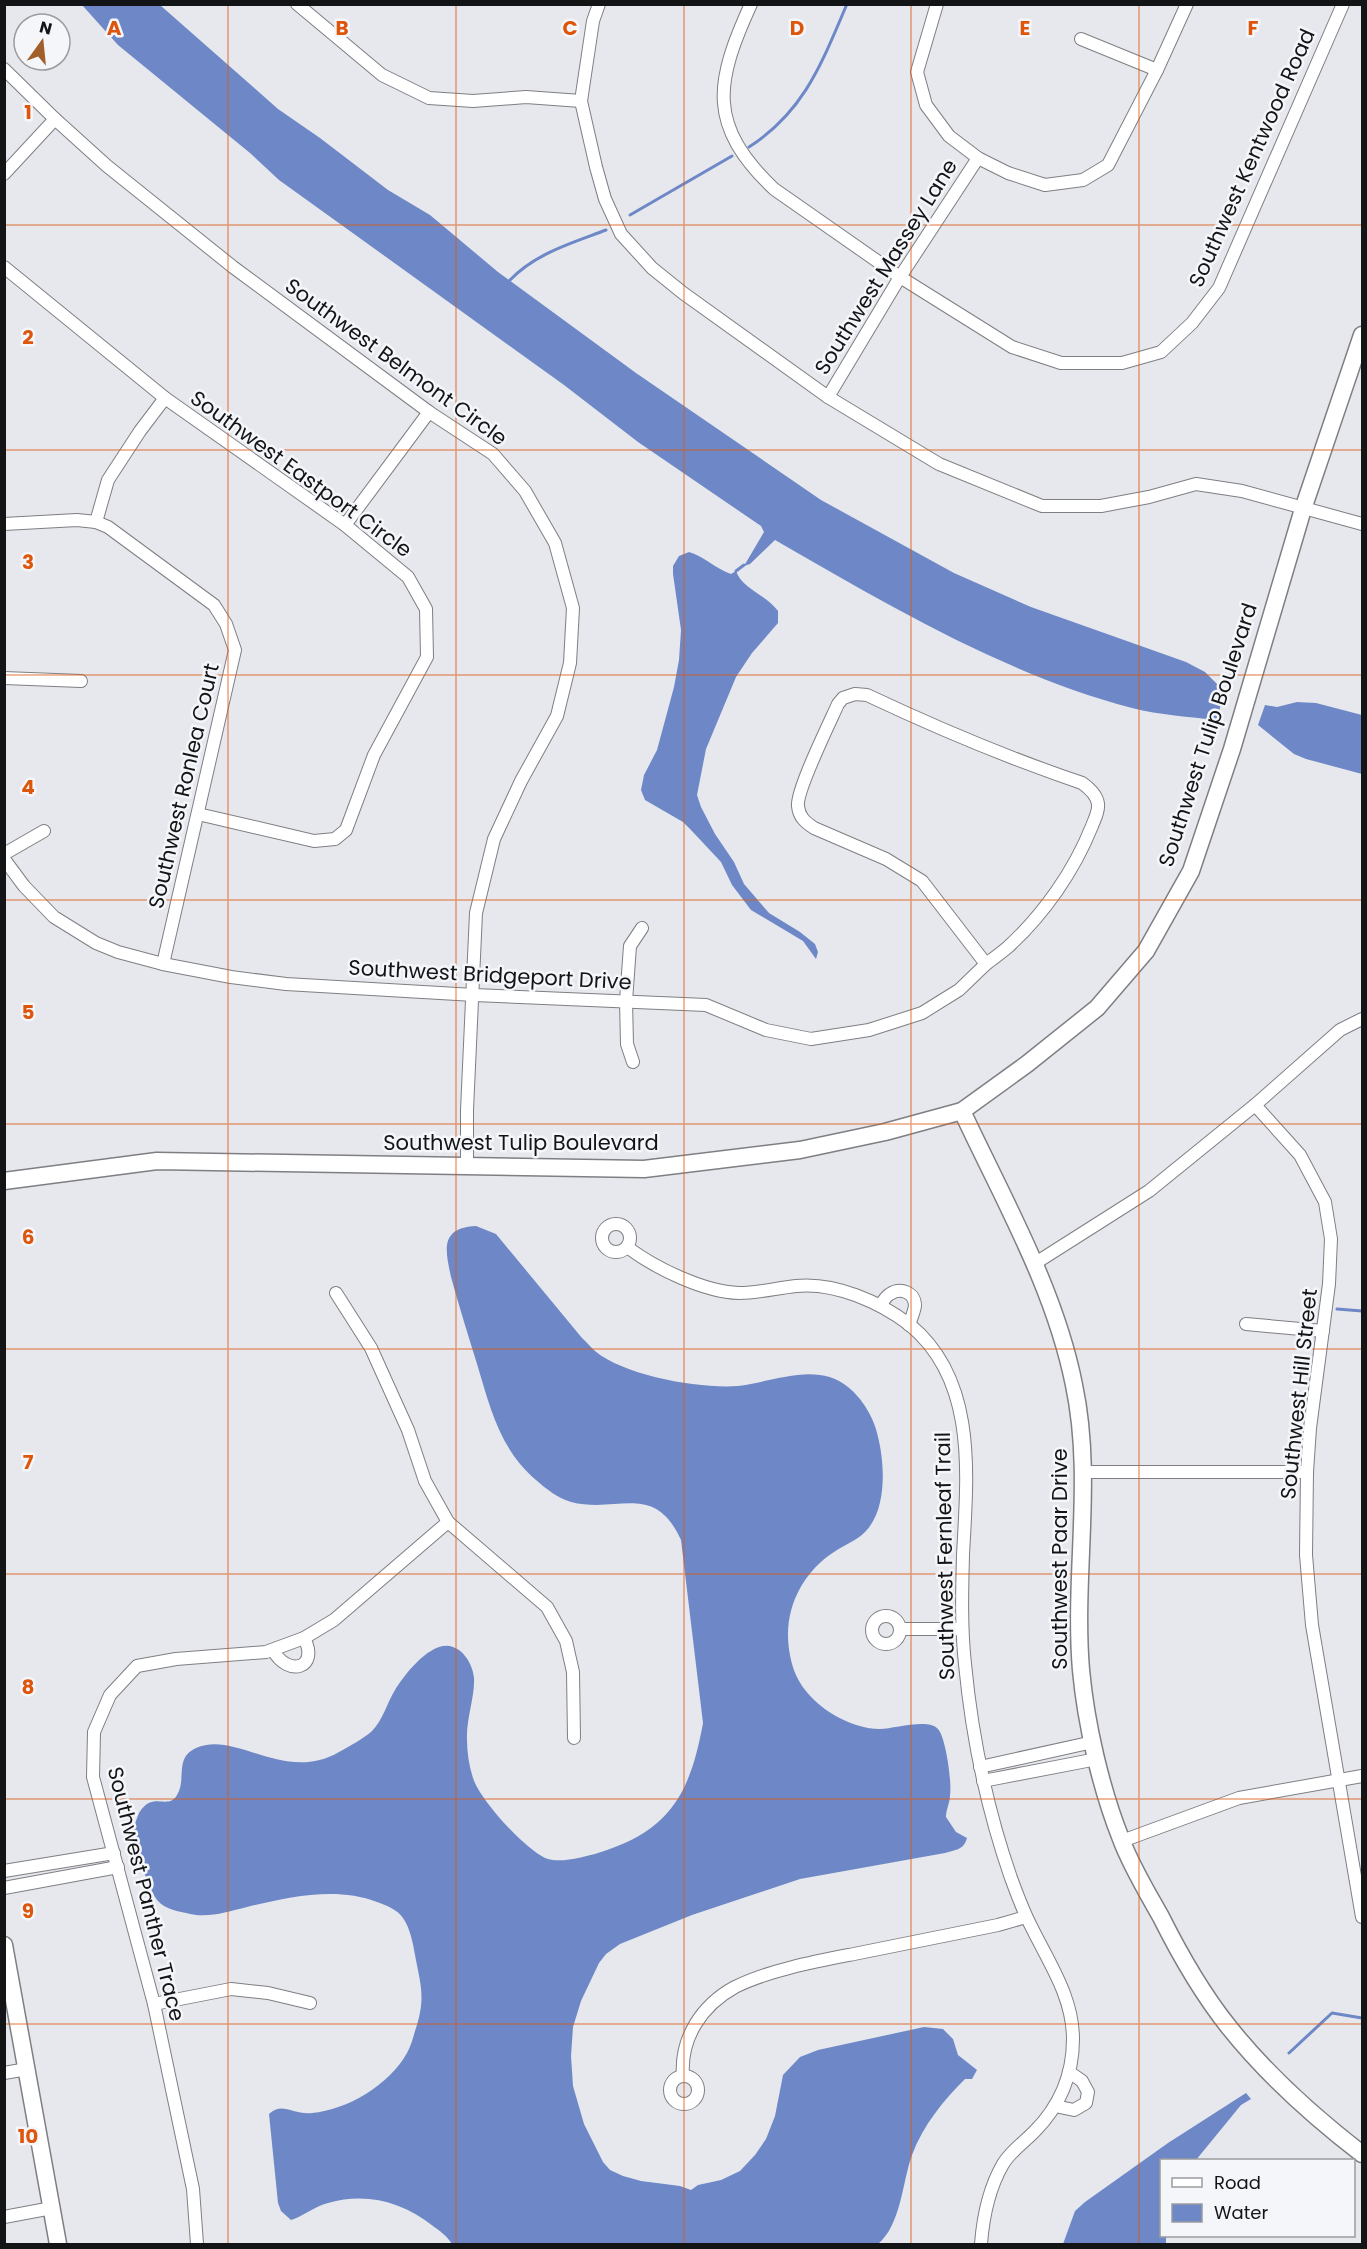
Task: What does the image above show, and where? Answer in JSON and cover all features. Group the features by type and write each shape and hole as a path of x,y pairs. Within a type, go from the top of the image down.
{"street":[{"path":"297,4 382,75 429,98 472,101 526,97 581,101"},
{"path":"599,4 593,21 581,101 605,199 621,234 652,268 683,293 828,397 939,464 1042,506 1101,506 1149,497 1196,484 1242,491 1362,524"},
{"name":"Southwest Kentwood Road","path":"751,4 729,56 724,78 724,103 734,139 744,157 774,189 900,277 1012,347 1061,363 1122,363 1161,352 1192,323 1219,288 1343,4"},
{"path":"937,4 917,72 926,105 949,136 978,158 1008,173 1045,185 1083,180 1108,165 1157,70 1187,4"},
{"path":"1081,39 1157,70"},
{"name":"Southwest Belmont Circle","path":"4,69 107,166 233,267 429,412 493,454 525,491 555,543 573,608 570,663 557,716 521,781 494,839 476,913 467,1110 467,1166"},
{"path":"4,174 55,119"},
{"name":"Southwest Massey Lane","path":"828,397 900,277 978,158"},
{"name":"Southwest Eastport Circle","path":"4,267 165,398 345,525 408,577 426,609 427,657 374,755 346,830 335,839 314,841 198,814"},
{"name":"Southwest Tulip Boulevard","path":"4,1181 157,1161 644,1169 800,1150 885,1132 962,1111 1027,1064 1097,1008 1146,951 1191,871 1232,749 1304,509 1362,335"},
{"path":"96,522 108,480 165,398"},
{"path":"345,525 429,412"},
{"name":"Southwest Ronlea Court","path":"4,524 77,520 96,522 108,527 214,605 226,624 235,650 163,964"},
{"path":"4,678 81,681"},
{"name":"Southwest Bridgeport Drive","path":"4,860 40,904 76,932 118,951 163,964 231,977 286,984 706,1005 765,1030 811,1039 869,1030 922,1013 959,990 1008,947 1028,926 1066,877 1081,851 1098,805 1095,795 1082,783 958,737 867,695 849,695 838,704 799,796 799,814 814,828 886,859 922,880 986,964"},
{"path":"4,854 44,831"},
{"path":"633,1062 627,1044 626,1001 630,946 642,928"},
{"path":"1034,1264 1149,1191 1255,1105 1340,1030 1362,1019"},
{"name":"Southwest Hill Street","path":"1255,1105 1300,1155 1325,1202 1331,1239 1329,1284 1310,1428 1306,1555 1312,1625 1362,1917"},
{"name":"Southwest Paar Drive","path":"962,1111 1034,1264 1056,1317 1074,1383 1081,1421 1083,1472 1079,1603 1081,1671 1097,1759 1122,1841 1186,1966 1228,2026 1275,2077 1329,2128 1362,2154"},
{"name":"Southwest Fernleaf Trail","path":"627,1247 679,1277 706,1289 740,1293 800,1285 824,1287 871,1300 909,1325 943,1365 955,1393 965,1443 967,1481 962,1629 971,1716 980,1767 990,1812 1026,1917 1068,1999 1073,2041 1068,2078 1055,2106 1041,2124 1017,2145 1002,2166 990,2194 981,2244"},
{"path":"880,1305 889,1294 900,1290 908,1292 913,1297 915,1306 909,1325"},
{"path":"336,1293 371,1348 408,1430 425,1481 448,1522 547,1608 566,1641 573,1672 574,1738"},
{"path":"1246,1324 1323,1331"},
{"path":"1083,1472 1307,1472"},
{"name":"Southwest Panther Trace","path":"197,2244 193,2189 154,2004 93,1777 94,1732 110,1695 137,1666 176,1659 246,1655 273,1650 304,1638 334,1620 448,1522"},
{"path":"901,1629 962,1629"},
{"path":"273,1650 282,1663 288,1666 301,1666 308,1659 304,1638"},
{"path":"980,1767 1093,1742"},
{"path":"983,1781 1097,1759"},
{"path":"1122,1841 1239,1798 1362,1776"},
{"path":"4,1871 114,1853"},
{"path":"63,1863 66,1876"},
{"path":"4,1888 118,1867"},
{"path":"683,2076 682,2053 696,2020 718,1999 736,1987 813,1962 998,1925 1026,1917"},
{"path":"4,1945 58,2244"},
{"path":"154,2004 231,1989 268,1993 310,2003"},
{"path":"4,2073 27,2069"},
{"path":"1055,2106 1074,2110 1086,2103 1088,2092 1082,2081 1069,2072"},
{"path":"4,2217 52,2208"}],"water":[{"path":"82,5 160,5 278,109 388,190 430,215 498,272 636,373 821,500 954,573 1031,607 1186,662 1205,672 1224,691 1217,720 1132,708 1038,677 948,636 775,540 750,564 744,566 764,532 761,526 638,442 564,385 279,180 250,153 118,45"},
{"path":"689,552 726,572 731,574 736,571 744,583 778,611 778,623 752,653 736,677 706,749 697,795 715,834 734,862 744,884 769,913 815,944 818,952 816,959 803,941 751,910 732,885 721,862 683,822 645,800 641,790 644,775 657,750 679,660 681,630 673,566 679,556"},
{"path":"1297,702 1316,703 1362,715 1362,774 1294,754 1258,725 1265,705 1277,707"},
{"path":"476,1226 496,1234 582,1338 608,1360 643,1374 704,1385 738,1386 794,1375 823,1375 836,1379 848,1387 867,1409 874,1423 883,1474 881,1500 877,1512 865,1532 824,1559 800,1588 789,1622 790,1656 796,1675 810,1696 843,1720 868,1728 880,1729 927,1724 938,1729 946,1751 950,1781 950,1798 946,1817 956,1832 967,1838 966,1842 959,1849 945,1853 800,1879 692,1915 620,1944 606,1954 599,1963 581,2001 573,2027 571,2056 573,2086 584,2124 603,2162 610,2170 641,2181 680,2186 691,2190 698,2185 721,2180 740,2171 755,2155 766,2139 775,2116 783,2075 800,2057 818,2050 924,2027 943,2029 953,2039 958,2055 977,2070 972,2079 965,2079 949,2096 922,2133 912,2155 892,2226 878,2244 452,2244 446,2236 409,2211 384,2201 370,2199 328,2203 291,2220 281,2211 278,2203 269,2114 283,2108 312,2113 339,2107 366,2094 399,2065 412,2042 421,2001 419,1976 408,1926 401,1915 388,1906 361,1897 329,1894 295,1897 216,1914 194,1915 161,1904 154,1896 146,1877 134,1834 136,1820 144,1806 155,1801 169,1801 177,1795 180,1789 183,1763 189,1752 211,1744 280,1760 299,1762 319,1760 339,1752 372,1731 395,1690 412,1667 428,1653 445,1646 453,1647 461,1652 468,1660 473,1673 474,1685 467,1745 473,1778 493,1810 536,1853 551,1860 571,1859 623,1844 659,1821 673,1806 683,1790 698,1748 703,1723 681,1540 670,1522 659,1511 647,1505 634,1503 588,1505 561,1498 536,1480 513,1455 498,1427 487,1396 447,1258 448,1242 451,1236 456,1231"},
{"path":"1246,2093 1251,2099 1241,2105 1197,2159 1160,2159 1160,2237 1166,2237 1166,2244 1063,2244 1075,2211 1168,2143"}],"waterway":[{"path":"749,147 784,118 810,84 847,4"},
{"path":"630,215 732,156"},
{"path":"510,280 543,256 606,230"},
{"path":"736,571 744,565"},
{"path":"1337,1309 1362,1311"},
{"path":"1289,2053 1332,2013 1362,2018"}]}
